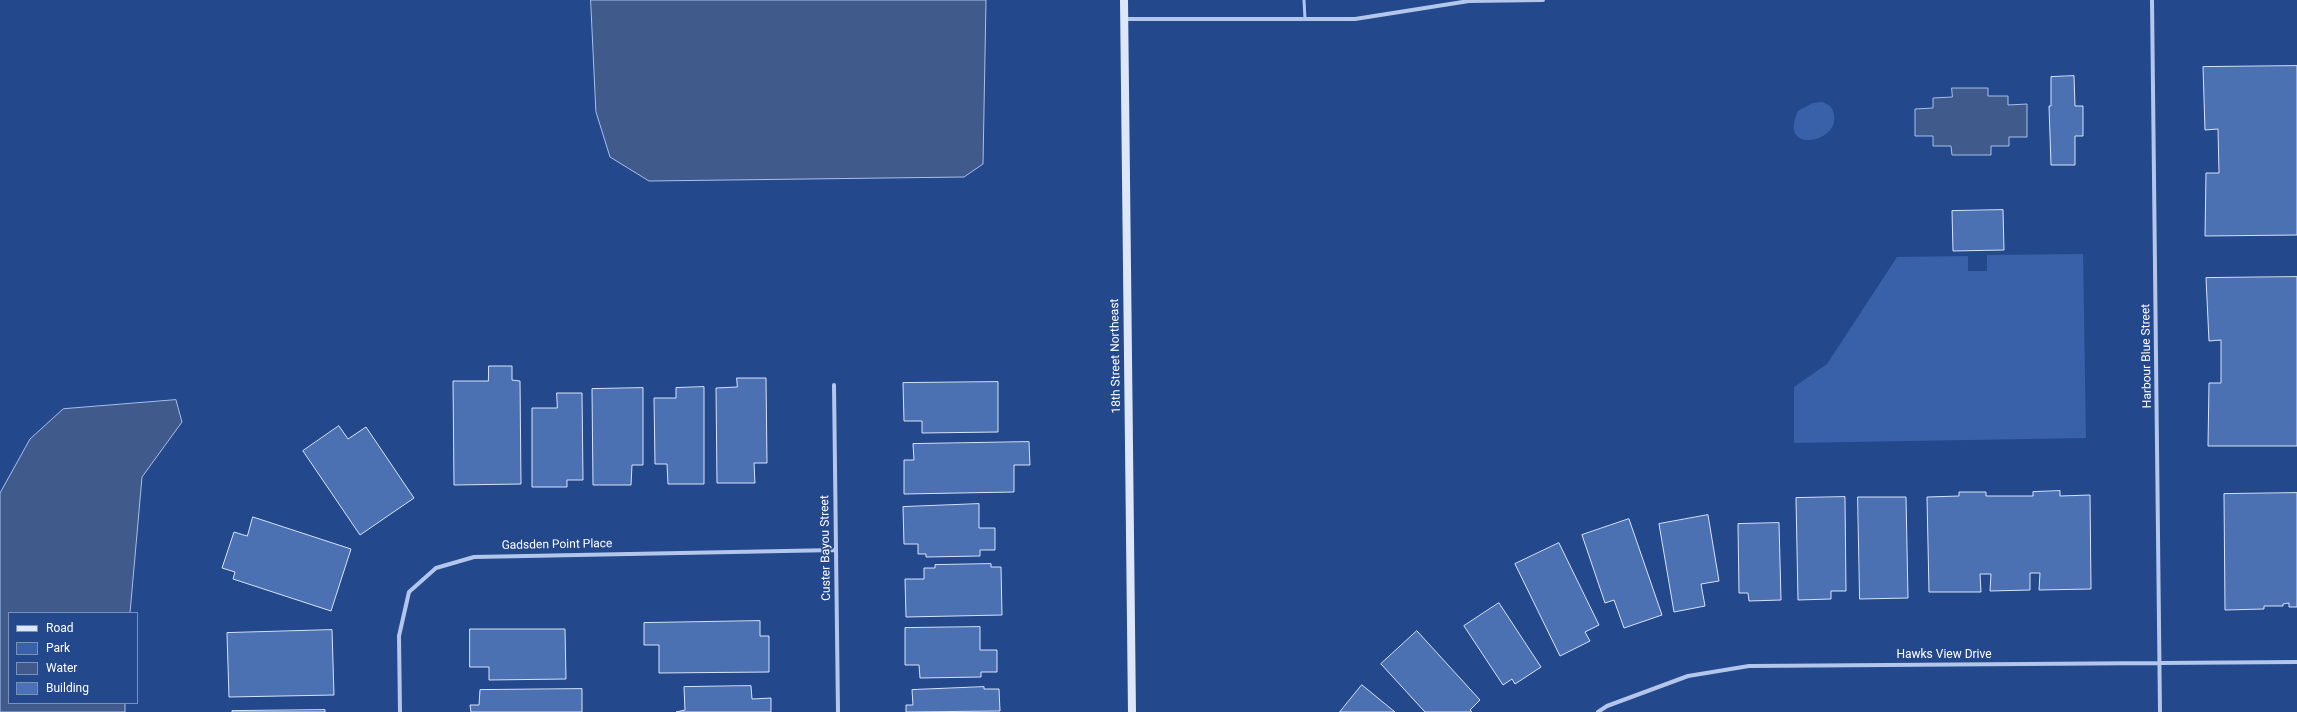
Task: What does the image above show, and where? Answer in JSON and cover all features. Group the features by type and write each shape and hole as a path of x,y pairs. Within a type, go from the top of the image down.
{"street":[{"name":"18th Street Northeast","path":"1124,0 1132,712"},
{"path":"1124,19 1355,19 1468,0 1543,0"},
{"name":"Harbour Blue Street","path":"2152,0 2160,712"},
{"name":"Custer Bayou Street","path":"834,385 838,712"},
{"name":"Gadsden Point Place","path":"400,712 399,636 410,592 436,568 474,557 836,550"},
{"name":"Hawks View Drive","path":"1598,712 1607,706 1688,676 1749,666 2297,662"}],"lane":[{"path":"1304,0 1305,18"}],"green space":[{"path":"1822,102 1829,105 1833,110 1833,125 1828,132 1820,138 1810,140 1802,139 1796,134 1794,125 1798,111 1813,103"},
{"path":"2083,254 2086,438 1794,443 1794,387 1827,364 1897,257 1968,256 1968,271 1987,271 1987,255"}],"water":[{"path":"591,0 986,0 983,164 964,177 649,181 610,157 596,112"},
{"path":"1952,88 1988,88 1988,96 2008,96 2008,105 2027,104 2027,137 2009,137 2009,146 1991,146 1991,155 1952,155 1951,146 1933,146 1933,136 1915,136 1915,109 1933,108 1933,98 1952,97"},
{"path":"176,400 182,422 142,477 130,612 8,612 8,704 125,704 125,712 0,712 0,493 30,439 63,409"}],"building":[{"path":"2297,66 2297,235 2205,236 2206,173 2219,173 2218,129 2205,130 2203,67"},
{"path":"2074,76 2075,106 2083,106 2083,136 2075,136 2075,165 2051,165 2049,106 2051,106 2051,77"},
{"path":"2003,210 2004,250 1953,251 1952,211"},
{"path":"2297,277 2297,446 2208,446 2209,383 2221,383 2221,340 2209,341 2206,278"},
{"path":"489,366 512,366 512,380 520,381 521,484 454,485 453,381 488,381"},
{"path":"737,378 766,378 767,463 754,463 755,483 717,483 716,388 737,387"},
{"path":"998,382 998,432 922,433 922,421 904,421 903,383"},
{"path":"704,387 704,484 668,484 667,464 655,464 654,398 676,398 676,388"},
{"path":"643,388 643,465 632,465 631,485 593,485 592,389"},
{"path":"557,393 582,393 583,480 567,480 567,487 532,487 532,408 557,408"},
{"path":"339,426 348,439 366,427 414,498 360,535 303,451"},
{"path":"1029,442 1030,465 1014,465 1014,492 904,494 904,460 914,460 913,444"},
{"path":"2060,491 2060,496 2090,495 2091,589 2039,590 2040,573 2030,573 2030,590 1990,591 1991,574 1980,574 1981,592 1929,592 1927,497 1959,496 1959,492 1986,492 1986,496 2033,496 2033,492"},
{"path":"2297,493 2297,607 2289,607 2289,603 2283,604 2283,606 2264,606 2264,609 2225,610 2224,494"},
{"path":"1845,497 1846,591 1831,591 1831,599 1798,600 1796,498"},
{"path":"1858,497 1906,497 1908,598 1860,599"},
{"path":"979,504 979,528 995,528 995,550 980,550 980,556 926,557 926,554 918,554 918,544 904,544 903,507"},
{"path":"1708,515 1719,581 1701,584 1705,606 1674,612 1659,524"},
{"path":"253,517 351,549 331,611 233,579 235,572 222,568 234,532 247,536"},
{"path":"1629,519 1662,615 1624,628 1614,600 1605,603 1582,535"},
{"path":"1779,523 1781,600 1749,601 1748,593 1739,593 1738,524"},
{"path":"1559,543 1599,625 1585,632 1590,641 1560,656 1515,564"},
{"path":"991,564 991,567 1001,567 1002,615 906,617 905,579 924,579 924,568 935,568 935,565"},
{"path":"1499,603 1541,667 1515,684 1512,679 1503,685 1464,626"},
{"path":"760,621 760,636 769,636 769,672 659,673 659,645 644,645 644,623"},
{"path":"980,627 980,650 997,650 997,672 981,672 981,677 920,678 919,665 905,665 905,628"},
{"path":"470,629 565,629 566,679 489,680 489,667 470,667"},
{"path":"332,630 334,695 229,697 227,633"},
{"path":"1417,631 1480,700 1470,710 1472,712 1425,712 1381,664"},
{"path":"1362,685 1395,712 1340,712"},
{"path":"751,686 752,699 771,698 771,712 676,712 685,710 684,687"},
{"path":"984,687 984,689 999,689 1000,711 906,712 906,705 913,705 912,690"},
{"path":"582,689 582,712 471,712 470,705 479,705 480,690"},
{"path":"325,710 325,712 232,712 232,711"}]}
